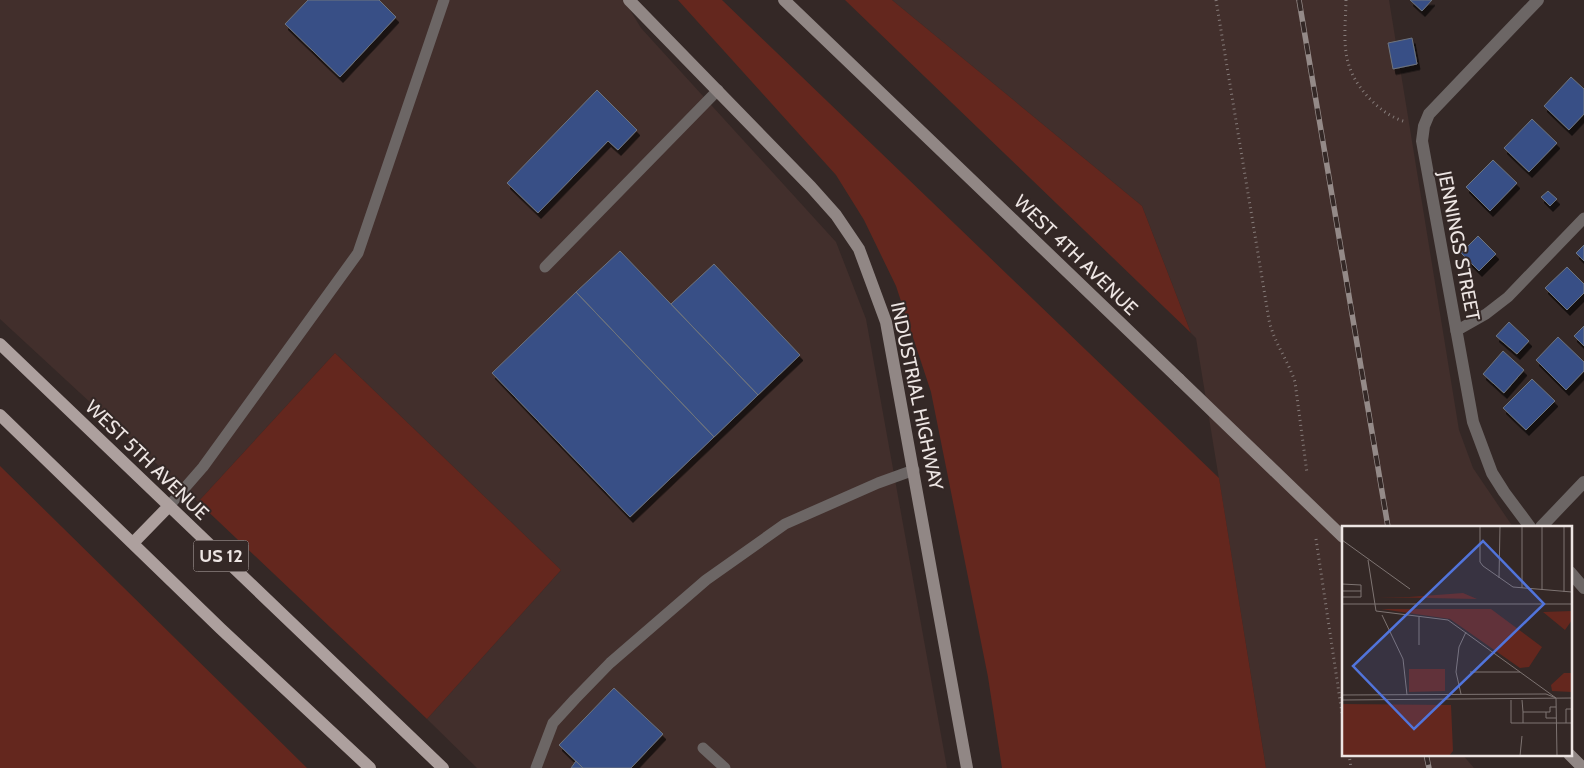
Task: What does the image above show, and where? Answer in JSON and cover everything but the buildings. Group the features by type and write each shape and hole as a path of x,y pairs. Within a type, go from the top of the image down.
{"main road":[{"name":"WEST 5TH AVENUE","path":"0,344 443,768"},
{"name":"US 12","path":"0,415 370,768"},
{"path":"133,543 169,506"}],"street":[{"name":"INDUSTRIAL HIGHWAY","path":"630,0 836,215 859,249 886,322 967,768"},
{"name":"WEST 4TH AVENUE","path":"784,0 1342,536"},
{"name":"JENNINGS STREET","path":"1529,526 1504,492 1483,453 1473,422 1423,157 1424,126 1429,114 1538,0"},
{"path":"1542,526 1584,482"},
{"path":"1572,574 1584,588"},
{"path":"1571,756 1584,768"}],"lane":[{"path":"169,506 203,467 358,253 444,0"},
{"path":"545,267 718,90"},
{"path":"1456,331 1486,314 1508,297 1584,218"},
{"path":"536,768 553,724 574,698 610,663 706,580 785,524 878,483 914,470"},
{"path":"703,748 724,768"}],"path":[{"path":"1216,0 1271,328 1273,336 1291,368 1295,382 1308,477"},
{"path":"1346,0 1346,54 1349,68 1359,87 1380,109 1396,119 1424,126"},
{"path":"1316,534 1342,713"}],"shaded area":[{"path":"0,0 624,0 641,28 836,242 866,319 947,768 477,768 427,719 561,570 335,353 198,502 0,319"},
{"path":"678,0 722,0 1219,478 1266,768 1002,768 988,677 931,392 896,286 864,220 836,175"},
{"path":"845,0 892,0 1142,206 1191,333"},
{"path":"892,0 1389,0 1459,430 1473,468 1512,526 1342,526 1342,756 1464,756 1474,768 1266,768 1196,338 1191,333 1142,206"},
{"path":"335,353 561,570 427,719 198,502"},
{"path":"0,466 307,768 0,768"}],"railway":[{"path":"1299,0 1388,526"},
{"path":"1426,756 1429,768"}]}
